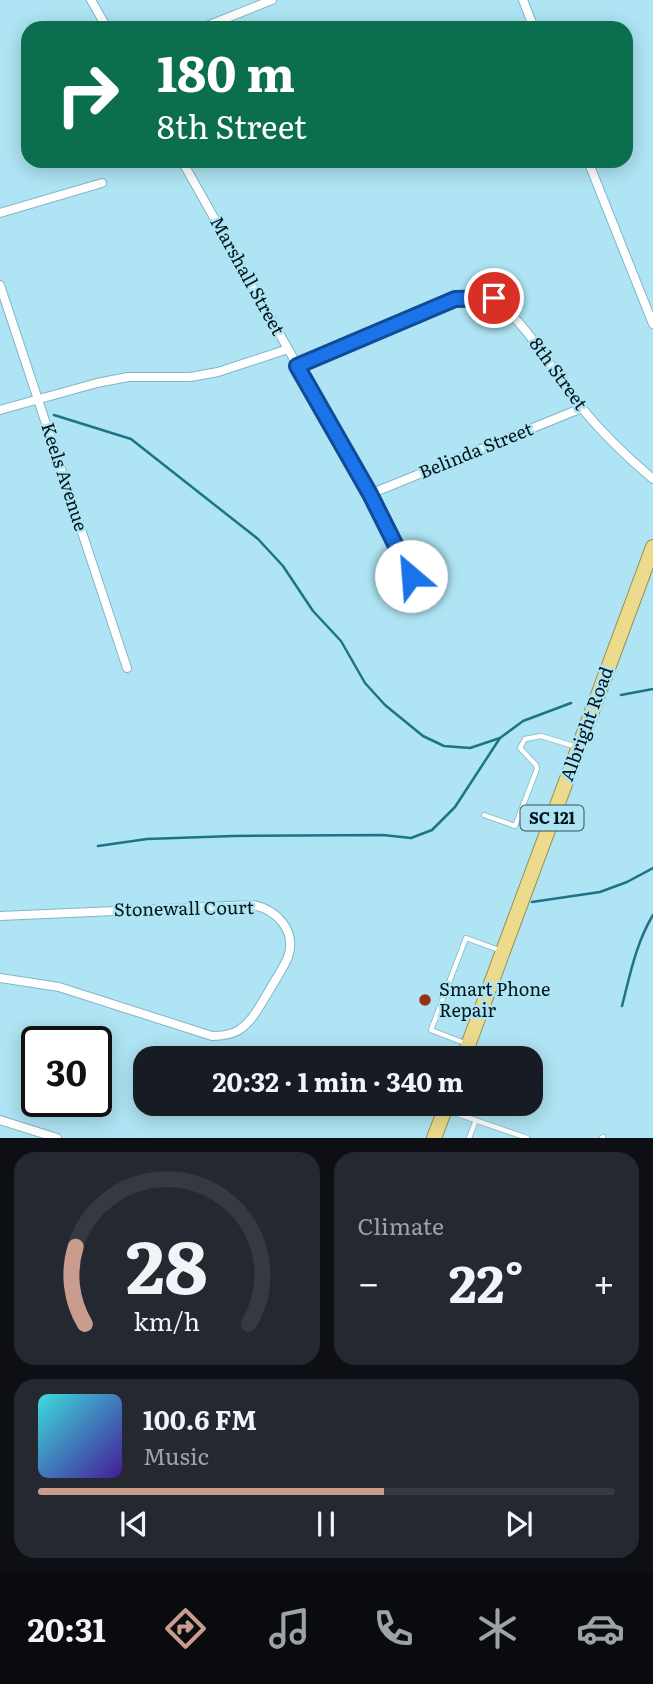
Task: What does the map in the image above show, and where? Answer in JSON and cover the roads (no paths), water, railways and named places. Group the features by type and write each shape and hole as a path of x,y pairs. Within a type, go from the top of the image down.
{"highway":[{"name":"Albright Road","path":"468,1044 653,547"},
{"path":"434,1138 443,1116"}],"street":[{"path":"91,0 103,21"},
{"path":"220,21 272,0"},
{"path":"523,0 531,21"},
{"name":"Marshall Street","path":"186,168 370,494 411,576"},
{"path":"591,168 653,324"},
{"path":"0,213 102,183"},
{"name":"Keels Avenue","path":"0,285 127,668"},
{"name":"8th Street","path":"297,366 455,299 494,298 516,316 582,408 624,454 653,479"},
{"path":"0,410 128,377 190,377 218,372 288,349"},
{"name":"Belinda Street","path":"370,494 582,408"},
{"name":"Stonewall Court","path":"0,916 253,905 268,910 282,921 289,936 290,947 282,968 254,1015 239,1030 222,1036 212,1036 59,987 0,978"},
{"path":"0,1120 57,1138"}],"lane":[{"path":"484,816 515,826 537,769 522,752 522,742 530,737 541,736 578,747"},
{"path":"520,812 550,823"},
{"path":"468,1044 431,1030 466,938 502,951"},
{"path":"467,1116 526,1138"},
{"path":"469,1138 476,1120"}],"waterway":[{"path":"54,415 131,439 258,539 283,566 313,611 341,641 365,683 385,705 423,736 444,746 470,748 500,738 523,721 571,703"},
{"path":"621,695 653,689"},
{"path":"98,846 147,839 233,836 383,835 411,838 432,830 455,807 500,738"},
{"path":"532,902 600,892 653,868"},
{"path":"622,1006 638,948 653,915"}],"place":[{"name":"Smart Phone Repair","path":"425,1000"}]}
